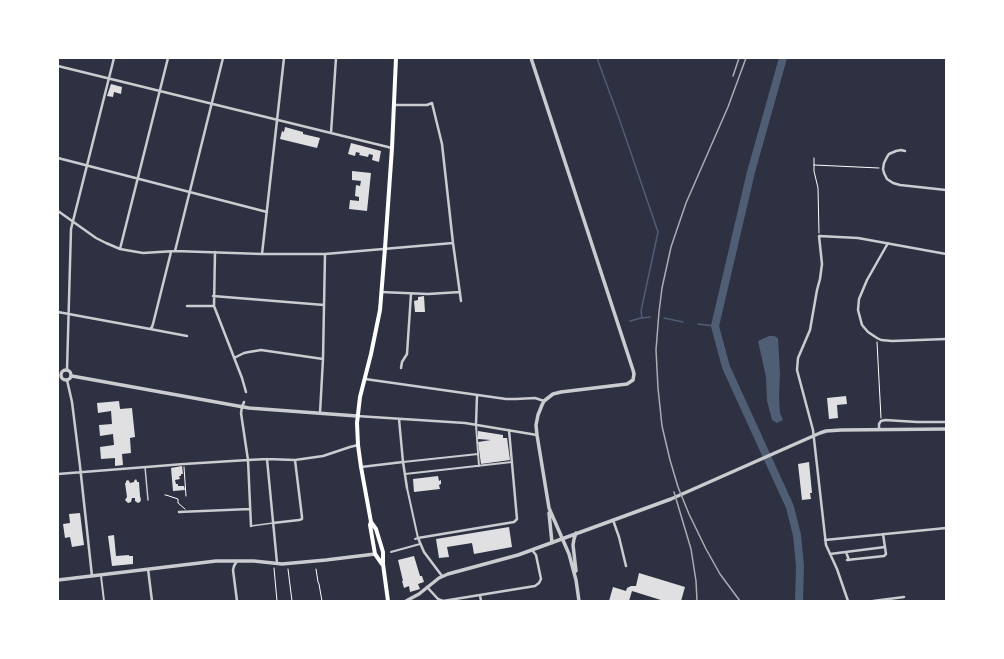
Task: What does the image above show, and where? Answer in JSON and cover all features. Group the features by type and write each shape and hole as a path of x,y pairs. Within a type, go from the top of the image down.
{"main road":[{"path":"388,601 383,564 383,552 381,543 372,522 361,467 358,445 357,416 364,379 376,332 382,292 392,148 396,58"},
{"path":"372,522 370,525 375,554 383,564"}],"street":[{"path":"114,58 71,230 67,370 72,376 242,407 466,423 537,435"},
{"path":"120,249 168,58"},
{"path":"175,251 223,58"},
{"path":"262,254 284,58"},
{"path":"331,133 336,58"},
{"path":"531,58 634,370 633,380 627,384 553,394 544,401 539,410 536,425 549,508 552,543"},
{"path":"58,66 392,148"},
{"path":"394,105 427,105 432,103 442,144 461,301"},
{"path":"905,151 898,151 889,154 885,160 883,169 887,179 896,184 946,190"},
{"path":"58,158 190,191 266,212"},
{"path":"58,211 96,238 106,243 120,249 143,253 175,251 262,254 325,254 453,243"},
{"path":"848,601 837,569 826,545 814,435 797,370 798,358 810,330 820,279 822,264 819,236 858,238 946,254"},
{"path":"888,243 858,299 858,310 862,325 868,332 881,340 946,340"},
{"path":"150,329 153,324 171,252"},
{"path":"215,252 214,306 235,358 246,392"},
{"path":"320,413 323,359 325,254"},
{"path":"382,292 433,294 460,292"},
{"path":"401,368 407,354 411,294"},
{"path":"213,296 324,305"},
{"path":"186,306 214,306"},
{"path":"58,312 188,336"},
{"path":"235,358 249,352 261,350 323,359"},
{"path":"67,370 60,373 62,378 67,380"},
{"path":"67,380 72,376"},
{"path":"399,384 400,378"},
{"path":"364,379 506,399 535,398 544,401"},
{"path":"67,380 72,402 81,472 92,576"},
{"path":"477,395 476,425 479,466"},
{"path":"244,402 241,413 248,460 252,526"},
{"path":"399,418 403,462 417,539 424,552 442,576"},
{"path":"878,429 881,421 885,420 946,422"},
{"path":"406,601 419,594 442,576 503,560 676,497 826,431 946,429"},
{"path":"417,539 514,522 517,519 509,430"},
{"path":"58,474 248,460 295,460 323,456 358,445"},
{"path":"361,467 478,454"},
{"path":"267,459 278,563"},
{"path":"273,523 302,519 295,460"},
{"path":"405,474 512,462"},
{"path":"549,508 569,554 576,580"},
{"path":"179,512 250,509"},
{"path":"613,520 626,566"},
{"path":"825,540 946,528"},
{"path":"576,533 573,545 579,601"},
{"path":"846,552 848,560 884,556 886,554 883,534"},
{"path":"391,552 421,544"},
{"path":"830,554 885,547"},
{"path":"428,587 438,599 443,600 538,585 541,579 536,555 532,550"},
{"path":"58,580 216,561 278,563 326,560 375,554"},
{"path":"237,601 233,570 238,561"},
{"path":"148,569 152,601"},
{"path":"101,574 104,601"},
{"path":"480,595 481,601"},
{"path":"873,601 904,597"}],"lane":[{"path":"145,467 148,500"},
{"path":"252,526 273,523"}],"path":[{"path":"814,158 813,165 818,188 819,236"},
{"path":"813,165 883,169"},
{"path":"877,338 881,421"},
{"path":"184,464 186,496"},
{"path":"165,495 178,499 178,503 185,509"},
{"path":"274,568 277,601"},
{"path":"288,569 292,601"},
{"path":"316,569 322,601"}],"water":[{"path":"769,336 778,338 780,374 779,398 780,413 783,420 777,423 772,420 767,401 766,377 758,341"}],"building":[{"path":"111,84 122,87 121,94 114,92 113,97 107,96"},
{"path":"285,127 303,132 303,134 320,138 317,148 280,139 282,131 284,132"},
{"path":"351,143 381,151 379,162 372,160 373,155 369,154 368,157 359,155 360,153 356,152 355,156 348,154"},
{"path":"352,171 371,173 367,211 349,209 350,200 359,201 359,197 355,196 356,185 360,186 361,181 352,180"},
{"path":"424,296 425,312 415,312 414,301 418,300 418,297"},
{"path":"846,396 847,404 837,405 838,418 829,419 827,398"},
{"path":"119,401 120,409 132,408 135,437 130,438 131,453 122,454 123,465 115,466 115,458 101,459 100,447 114,445 113,434 100,436 99,425 112,424 111,411 98,413 97,403"},
{"path":"478,431 503,435 503,438 507,438 510,460 481,464 478,442 491,440 478,439"},
{"path":"809,462 812,493 810,493 811,499 802,500 798,464"},
{"path":"182,466 183,474 179,476 180,479 175,480 178,486 184,486 185,490 173,491 171,468"},
{"path":"438,476 439,481 441,480 441,484 439,485 440,489 414,492 413,479"},
{"path":"136,479 137,482 139,482 141,500 138,503 135,501 135,498 132,498 131,502 128,503 125,500 127,497 125,483 128,480 130,483 134,482"},
{"path":"80,513 84,545 72,547 70,537 65,538 63,524 70,523 69,514"},
{"path":"509,527 512,547 474,554 472,543 447,547 449,557 439,558 436,539"},
{"path":"114,535 116,556 133,556 133,564 112,566 108,536"},
{"path":"414,556 420,576 422,576 424,582 418,584 420,589 410,592 409,586 404,588 398,560"},
{"path":"639,573 685,587 681,601 664,601 632,591 629,601 609,601 613,587 626,591 627,588 631,586 636,586"}],"waterway":[{"path":"597,58 658,232 641,311 642,318 650,317"},
{"path":"783,58 751,172 715,326 726,367 790,507 797,535 800,566 799,601"},
{"path":"630,321 641,318"},
{"path":"664,318 683,322"},
{"path":"698,324 715,326"}],"railway":[{"path":"733,76 739,58"},
{"path":"740,601 720,574 706,549 678,487 662,426 656,350 662,288 671,247 686,203 728,107 746,58"},
{"path":"674,492 691,549 696,581 697,601"}]}
